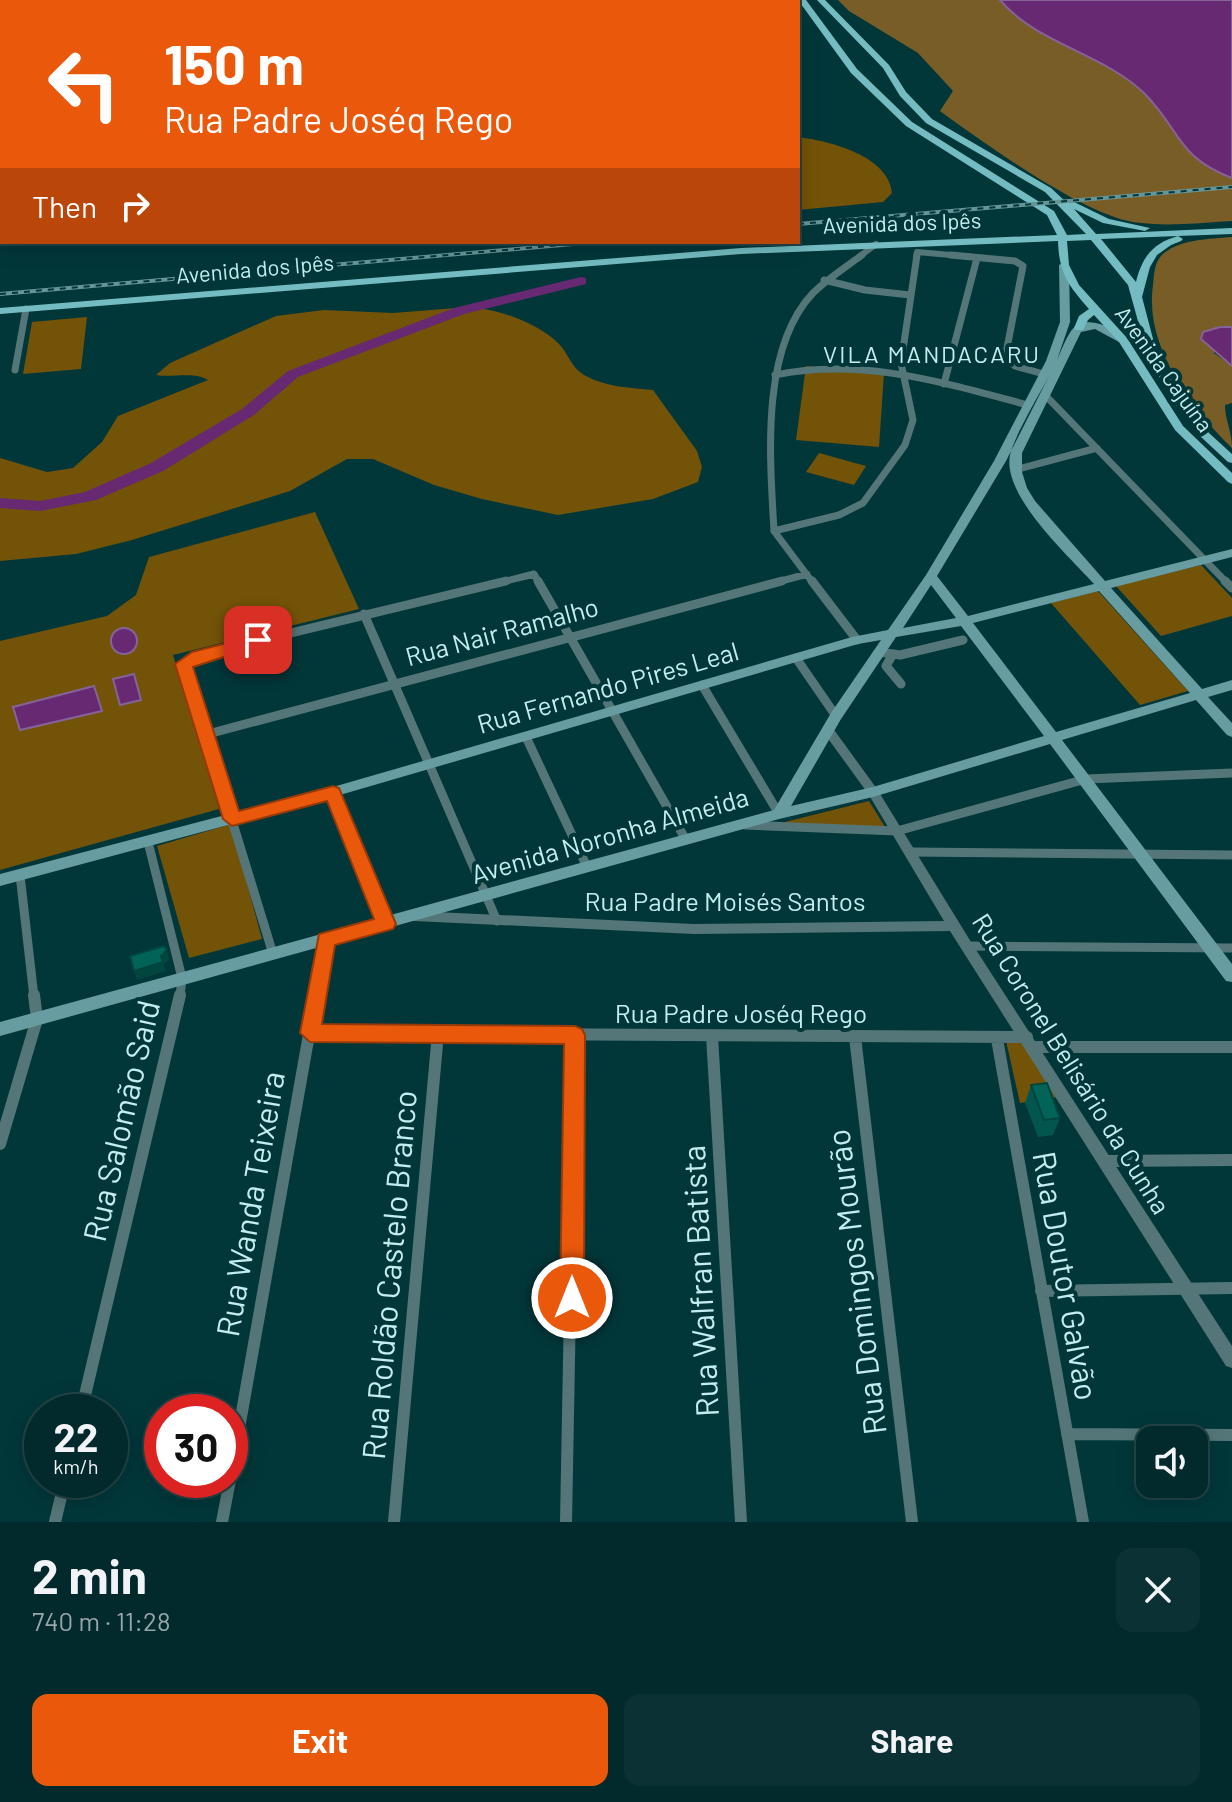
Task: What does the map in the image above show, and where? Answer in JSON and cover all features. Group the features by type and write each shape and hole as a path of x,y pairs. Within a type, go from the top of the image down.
{"main road":[{"path":"802,0 838,44 854,71 934,142 1047,208 1062,234 1065,322 1049,371 1046,396 1016,453 1015,470 1031,505 1232,732"},
{"path":"821,0 873,62 867,66 838,44"},
{"path":"858,42 886,67 903,94"},
{"path":"883,98 870,76 884,76 941,130 1094,217 1149,229"},
{"name":"Avenida Cajuína","path":"1048,190 1130,277 1139,295 1147,340 1163,376 1189,416 1232,460"},
{"name":"Avenida dos Ipês","path":"1091,234 1232,225"},
{"name":"Avenida dos Ipês","path":"800,242 1232,231"},
{"path":"1139,295 1144,266 1154,250 1174,240 1210,233"},
{"name":"Avenida dos Ipês","path":"583,260 1062,234"},
{"name":"Avenida dos Ipês","path":"0,311 360,277 765,244"},
{"name":"Avenida Cajuína","path":"1064,265 1074,286 1123,340 1179,428 1232,480"},
{"name":"Avenida dos Ipês","path":"0,304 329,280"},
{"path":"779,814 836,716 886,653 893,632 931,576 1000,461 1049,371 1083,318 1095,309"},
{"path":"1079,328 1100,326 1123,340"},
{"name":"Rua Fernando Pires Leal","path":"0,880 333,792 857,640 963,621 1232,553"},
{"path":"931,576 1232,976"},
{"name":"Avenida Noronha Almeida","path":"0,1029 779,814 873,792 1232,685"}],"street":[{"path":"857,640 774,531 770,459 775,375 791,324 824,280 876,244"},
{"path":"774,531 839,515 870,496 905,445 912,427 910,401 901,374 917,252 1015,261 1024,268 1005,358 1015,366 1049,371"},
{"path":"944,384 977,258"},
{"path":"824,280 865,290 910,295"},
{"path":"15,370 26,309"},
{"path":"775,375 813,365 901,374 1028,405"},
{"path":"1046,396 1232,588"},
{"path":"1015,470 1097,448"},
{"path":"273,954 208,734 184,664 198,656 530,573 537,578 571,636 686,840"},
{"name":"Rua Nair Ramalho","path":"208,734 807,574"},
{"path":"364,614 497,921"},
{"path":"901,684 886,666 886,653 963,640"},
{"path":"796,658 836,716"},
{"path":"702,685 779,814"},
{"name":"Rua Coronel Belisário da Cunha","path":"828,730 873,792 966,946 1232,1360"},
{"path":"526,737 587,867"},
{"path":"745,825 897,831 1086,779 1232,773"},
{"path":"333,792 386,924"},
{"name":"Rua Salomão Said","path":"85,1394 153,1115 182,978 148,842"},
{"path":"910,852 1232,855"},
{"path":"0,1144 37,1019 20,875"},
{"name":"Rua Padre Moisés Santos","path":"414,916 761,930 954,926"},
{"name":"Rua Wanda Teixeira","path":"245,1394 326,939"},
{"path":"966,946 1232,948"},
{"name":"Rua Padre Joséq Rego","path":"310,1033 997,1039 1232,1047"},
{"name":"Rua Roldão Castelo Branco","path":"394,1522 438,1033"},
{"path":"566,1522 575,1035"},
{"name":"Rua Walfran Batista","path":"712,1036 741,1522"},
{"name":"Rua Domingos Mourão","path":"855,1037 912,1522"},
{"name":"Rua Doutor Galvão","path":"997,1039 1083,1522"},
{"path":"1105,1161 1232,1160"},
{"path":"1041,1291 1232,1288"},
{"path":"1067,1434 1232,1435"},
{"path":"55,1522 61,1498"},
{"name":"Rua Wanda Teixeira","path":"222,1522 227,1498"}],"shaded area":[{"path":"838,0 1000,0 1033,27 1110,68 1145,94 1190,152 1214,170 1232,178 1232,221 1133,222 1112,216 1061,191 940,111 953,91 918,53 849,11"},
{"path":"1000,0 1232,0 1232,178 1214,170 1190,152 1157,107 1128,80 1032,27"},
{"path":"800,137 841,147 881,169 892,193 883,202 800,210"},
{"path":"1232,237 1232,327 1220,327 1214,353 1232,366 1232,403 1225,405 1232,448 1201,414 1174,374 1163,353 1152,308 1155,270 1161,256 1185,243"},
{"path":"469,307 505,314 540,330 559,344 577,369 594,380 653,390 697,451 702,467 698,482 653,499 558,515 434,485 373,459 347,459 290,491 132,540 76,554 0,561 0,458 47,472 73,468 102,442 118,416 208,380 196,376 156,375 170,363 276,316 324,310 393,313"},
{"path":"87,317 81,369 23,374 32,322"},
{"path":"1232,327 1232,366 1201,339 1203,332"},
{"path":"806,366 884,373 879,447 796,440"},
{"path":"819,453 866,466 854,485 806,472"},
{"path":"315,512 359,609 173,655 219,809 0,870 0,641 107,616 136,595 149,557"},
{"path":"1201,565 1232,598 1232,616 1161,636 1116,586"},
{"path":"1098,591 1188,691 1140,705 1051,603"},
{"path":"124,628 134,631 137,641 134,651 124,654 114,651 111,641 114,631"},
{"path":"134,674 141,700 120,705 113,679"},
{"path":"94,686 102,711 20,730 13,707"},
{"path":"869,801 885,827 769,826"},
{"path":"231,824 262,939 189,958 157,846"},
{"path":"1006,1041 1026,1041 1057,1097 1020,1103"}],"building":[{"path":"164,946 167,950 161,956 163,962 134,971 130,956"},
{"path":"1047,1083 1060,1118 1044,1120 1031,1085"}],"waterway":[{"path":"0,503 40,506 90,496 157,467 248,412 293,374 459,311 581,281"}],"railway":[{"path":"800,224 1232,187"},
{"path":"0,294 573,244"}],"district":[{"name":"VILA MANDACARU","path":"932,355"}],"route":[{"path":"258,640 198,656 184,664 232,819 333,792 386,924 326,939 310,1033 575,1035 572,1298"}]}
